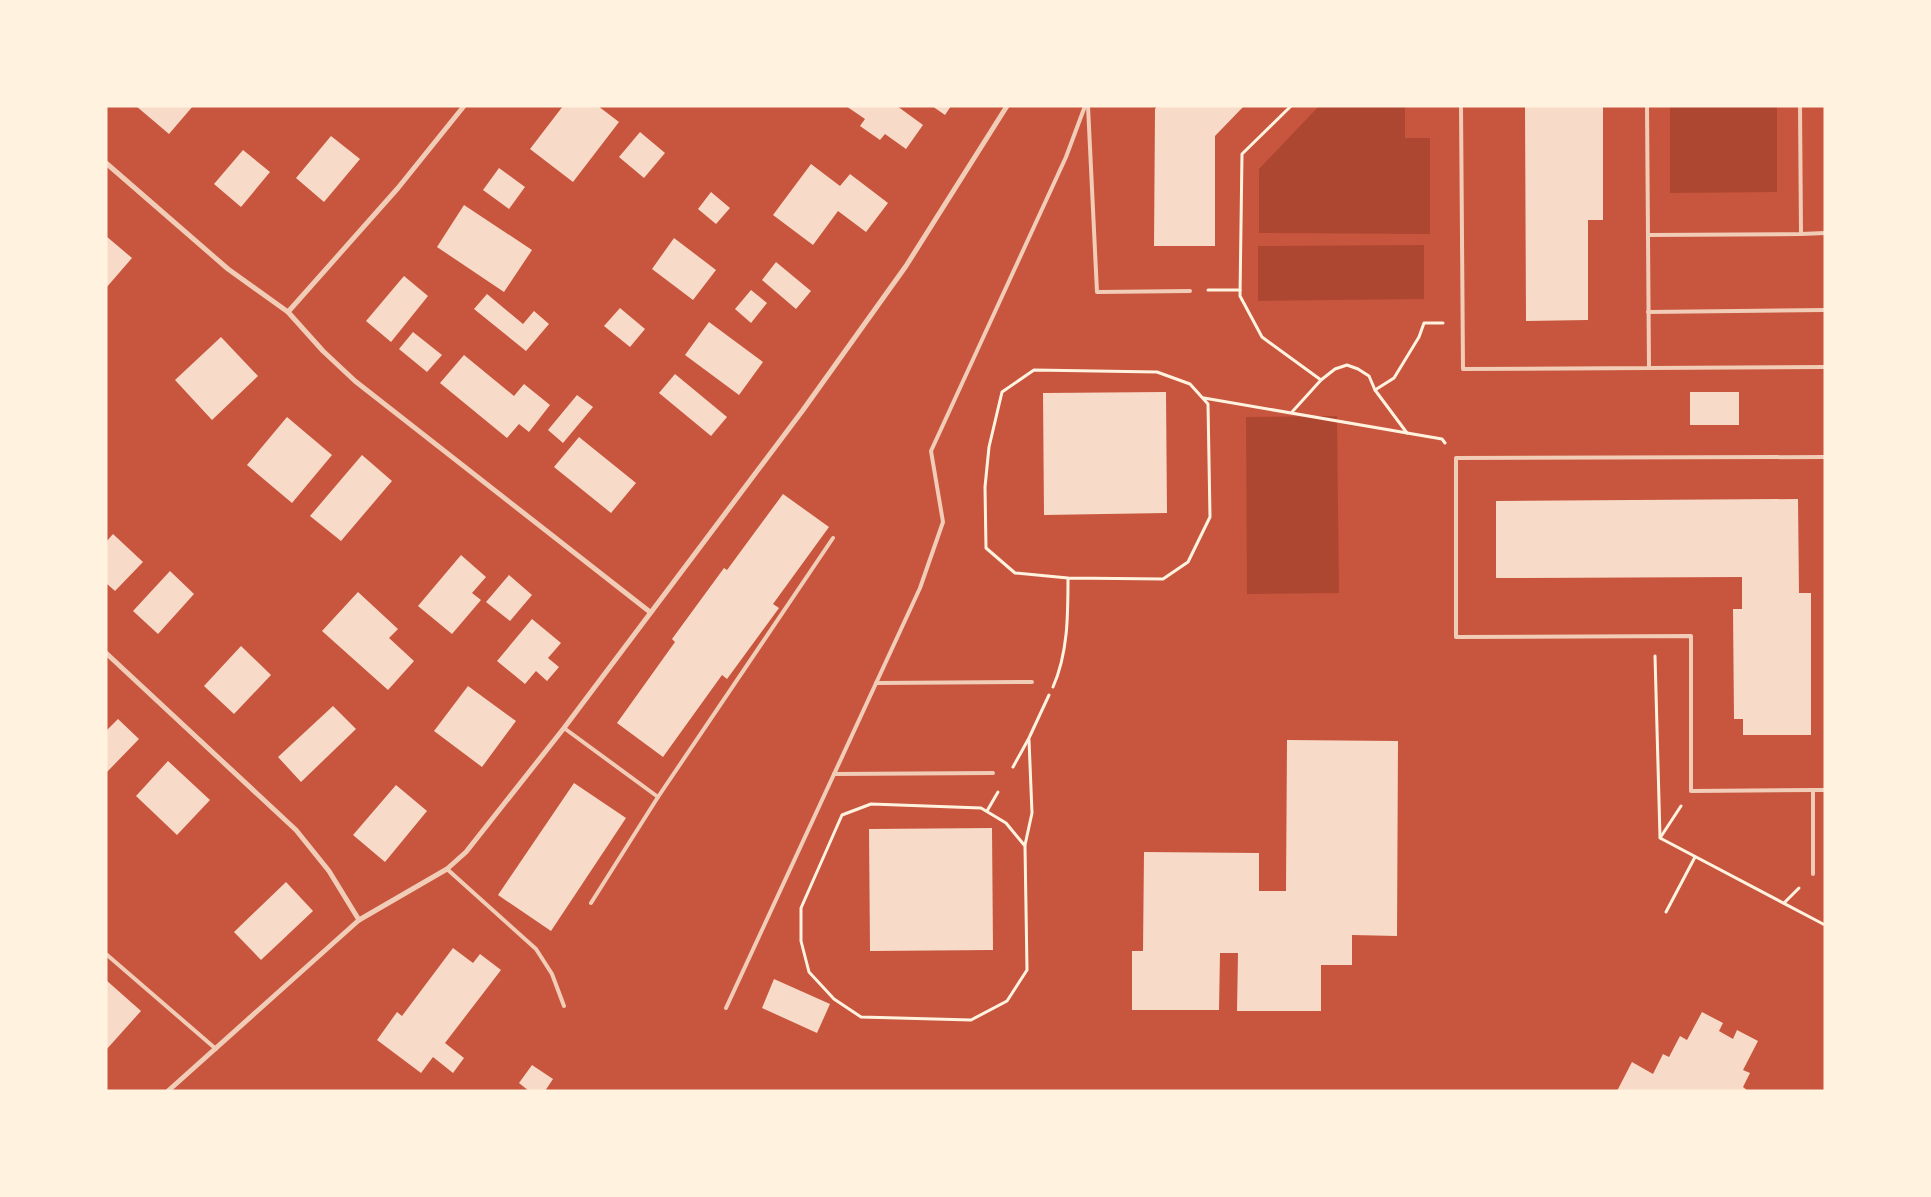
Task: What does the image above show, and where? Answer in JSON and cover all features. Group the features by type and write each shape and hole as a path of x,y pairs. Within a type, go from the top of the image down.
{"street":[{"path":"288,312 398,188 464,106"},
{"path":"168,1091 359,920 447,869 466,852 564,728 803,410 906,266 1006,106"},
{"path":"106,163 228,269 288,312 323,352 355,381 650,612"},
{"path":"106,652 296,830 329,872 359,920"}],"lane":[{"path":"1086,106 1097,292 1190,291"},
{"path":"726,1008 920,588 944,522 931,451 1066,156 1086,106"},
{"path":"1461,106 1463,369 1825,367"},
{"path":"1647,106 1649,368"},
{"path":"1800,106 1801,234"},
{"path":"1648,235 1825,234"},
{"path":"1648,312 1825,310"},
{"path":"1825,457 1456,458 1456,637 1691,636 1691,791 1825,790"},
{"path":"591,903 658,797 833,538"},
{"path":"876,683 1032,682"},
{"path":"564,728 658,797"},
{"path":"834,774 992,773"},
{"path":"1813,790 1813,874"},
{"path":"447,869 536,949 552,974 564,1006"},
{"path":"106,954 216,1049"}],"path":[{"path":"1291,106 1242,154 1240,296 1262,337 1321,380"},
{"path":"1190,291 1240,290"},
{"path":"1375,390 1394,378 1424,323 1463,324"},
{"path":"1292,413 1321,380 1336,368 1347,365 1358,368 1369,376 1375,390 1407,433"},
{"path":"1034,370 1158,372 1190,384 1208,404 1210,517 1188,562 1163,579 1068,578 1015,573 986,548 985,487 989,447 1002,392 1034,370"},
{"path":"1203,398 1442,439 1456,458"},
{"path":"1011,771 1029,738 1062,666 1068,616 1068,578"},
{"path":"1654,636 1660,838"},
{"path":"1025,846 1006,823 981,808 872,804 842,815 802,908 801,941 809,972 834,999 861,1017 971,1020 1007,1001 1027,970 1025,846 1032,813 1029,738"},
{"path":"987,811 1001,787"},
{"path":"1660,838 1691,791"},
{"path":"1660,838 1825,925"},
{"path":"1666,912 1695,857"}],"shaded area":[{"path":"1319,106 1405,106 1405,138 1430,138 1430,234 1259,233 1259,169"},
{"path":"1670,106 1777,106 1777,192 1670,193"},
{"path":"1424,245 1424,299 1258,301 1258,246"},
{"path":"1337,416 1339,593 1247,594 1246,417"}],"building":[{"path":"136,106 193,106 169,134"},
{"path":"563,106 598,106 619,122 573,182 530,149"},
{"path":"846,106 897,106 923,125 906,149 885,134 880,140 860,126 865,119"},
{"path":"932,106 951,106 945,115"},
{"path":"1157,106 1244,106 1215,136 1215,246 1154,246 1155,109"},
{"path":"1525,106 1603,106 1603,220 1588,220 1588,320 1526,321"},
{"path":"640,132 665,153 644,178 619,157"},
{"path":"331,136 360,159 324,202 296,178"},
{"path":"243,150 270,172 241,207 214,184"},
{"path":"811,164 840,186 850,174 888,203 866,232 838,211 813,245 773,215"},
{"path":"499,168 525,187 509,209 483,190"},
{"path":"711,192 730,208 716,224 698,209"},
{"path":"464,205 532,250 504,292 437,247"},
{"path":"106,236 132,258 106,288"},
{"path":"674,238 716,270 693,300 652,269"},
{"path":"776,262 811,291 796,309 762,280"},
{"path":"404,276 428,296 391,342 366,321"},
{"path":"751,290 767,303 751,323 735,309"},
{"path":"487,294 523,324 534,311 549,324 526,351 474,309"},
{"path":"620,308 645,329 630,347 604,326"},
{"path":"709,322 763,362 739,395 685,355"},
{"path":"413,332 442,355 427,372 399,349"},
{"path":"221,337 258,376 212,420 175,380"},
{"path":"464,355 514,396 524,384 550,405 529,432 519,424 507,438 440,383"},
{"path":"675,374 727,417 711,436 659,393"},
{"path":"1166,392 1167,513 1044,515 1043,393"},
{"path":"1690,392 1739,392 1739,425 1690,425"},
{"path":"577,395 593,407 563,443 548,430"},
{"path":"287,417 332,455 292,503 247,465"},
{"path":"579,437 636,483 611,513 554,467"},
{"path":"362,455 392,481 341,541 310,516"},
{"path":"783,494 829,527 773,604 779,608 727,679 722,675 663,757 617,723 675,642 672,639 724,568 727,570"},
{"path":"1798,499 1799,593 1811,593 1811,735 1743,735 1743,719 1734,719 1733,609 1742,609 1742,577 1496,578 1496,501"},
{"path":"113,534 143,562 115,591 106,583 106,542"},
{"path":"461,555 486,577 472,593 481,600 452,634 418,606"},
{"path":"170,571 194,594 158,634 133,611"},
{"path":"509,575 532,595 510,621 486,602"},
{"path":"358,592 398,629 389,638 414,661 388,690 322,631"},
{"path":"532,619 561,643 548,658 559,667 547,681 536,671 525,684 497,661"},
{"path":"241,646 271,675 234,714 204,686"},
{"path":"468,686 516,721 482,767 434,731"},
{"path":"333,706 356,729 301,782 278,757"},
{"path":"118,719 139,739 106,773 106,731"},
{"path":"1287,740 1398,741 1397,936 1352,935 1352,965 1321,965 1321,1011 1237,1011 1238,953 1220,953 1219,1010 1132,1010 1132,951 1143,951 1144,852 1259,853 1259,891 1286,891"},
{"path":"168,761 210,800 177,835 136,796"},
{"path":"574,783 626,818 551,931 498,895"},
{"path":"396,785 427,811 385,862 353,835"},
{"path":"992,828 993,950 870,951 869,829"},
{"path":"286,882 313,911 261,960 234,932"},
{"path":"453,948 473,963 480,954 501,970 445,1043 464,1058 453,1073 433,1057 421,1073 377,1040 397,1012 402,1016"},
{"path":"774,979 830,1004 817,1033 762,1008"},
{"path":"106,980 141,1011 106,1050"},
{"path":"1702,1012 1723,1023 1719,1031 1733,1039 1737,1030 1758,1041 1743,1070 1750,1073 1743,1087 1748,1091 1617,1091 1632,1062 1653,1074 1663,1054 1669,1057 1680,1036 1687,1040"},
{"path":"532,1065 553,1079 545,1091 529,1091 519,1083"}]}
